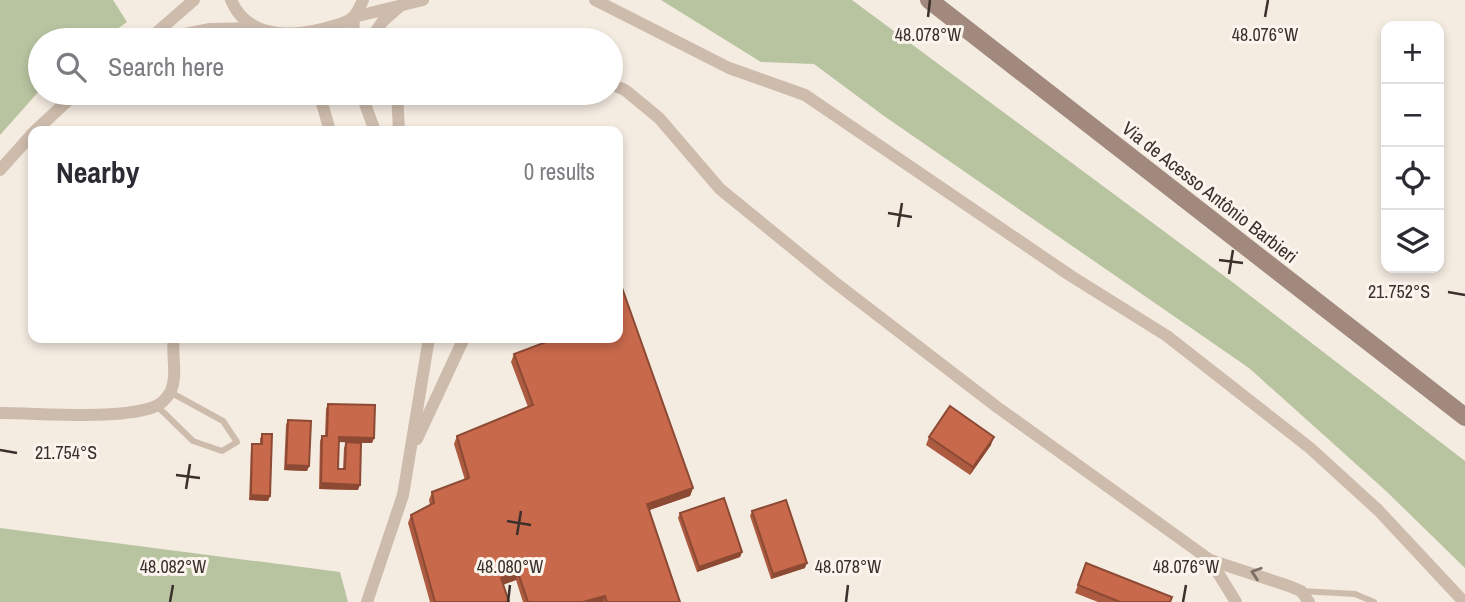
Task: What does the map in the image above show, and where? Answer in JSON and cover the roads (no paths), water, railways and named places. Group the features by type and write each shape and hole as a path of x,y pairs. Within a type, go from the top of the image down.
{"main road":[{"name":"Via de Acesso Antônio Barbieri","path":"929,0 1465,417"}],"street":[{"path":"162,28 194,0"},
{"path":"232,0 244,21 253,28"},
{"path":"354,28 354,17 363,0"},
{"path":"323,28 422,0"},
{"path":"594,0 729,68 805,95 1072,276 1167,336 1311,448 1378,510 1464,602"},
{"path":"378,28 402,5"},
{"path":"623,89 659,118 720,190 997,407 1210,560 1264,575 1301,591 1309,602"},
{"path":"40,126 63,105"},
{"path":"323,105 329,126"},
{"path":"365,105 372,126"},
{"path":"398,105 399,126"},
{"path":"0,170 28,139"},
{"path":"0,413 112,413 156,405 170,392 175,369 174,343"},
{"path":"367,602 404,495 428,343"},
{"path":"411,453 462,343"},
{"path":"1210,560 1237,602"}],"lane":[{"path":"156,405 193,441 222,451 237,442 232,430 223,421 170,392"},
{"path":"1301,591 1355,594 1374,602"}]}
